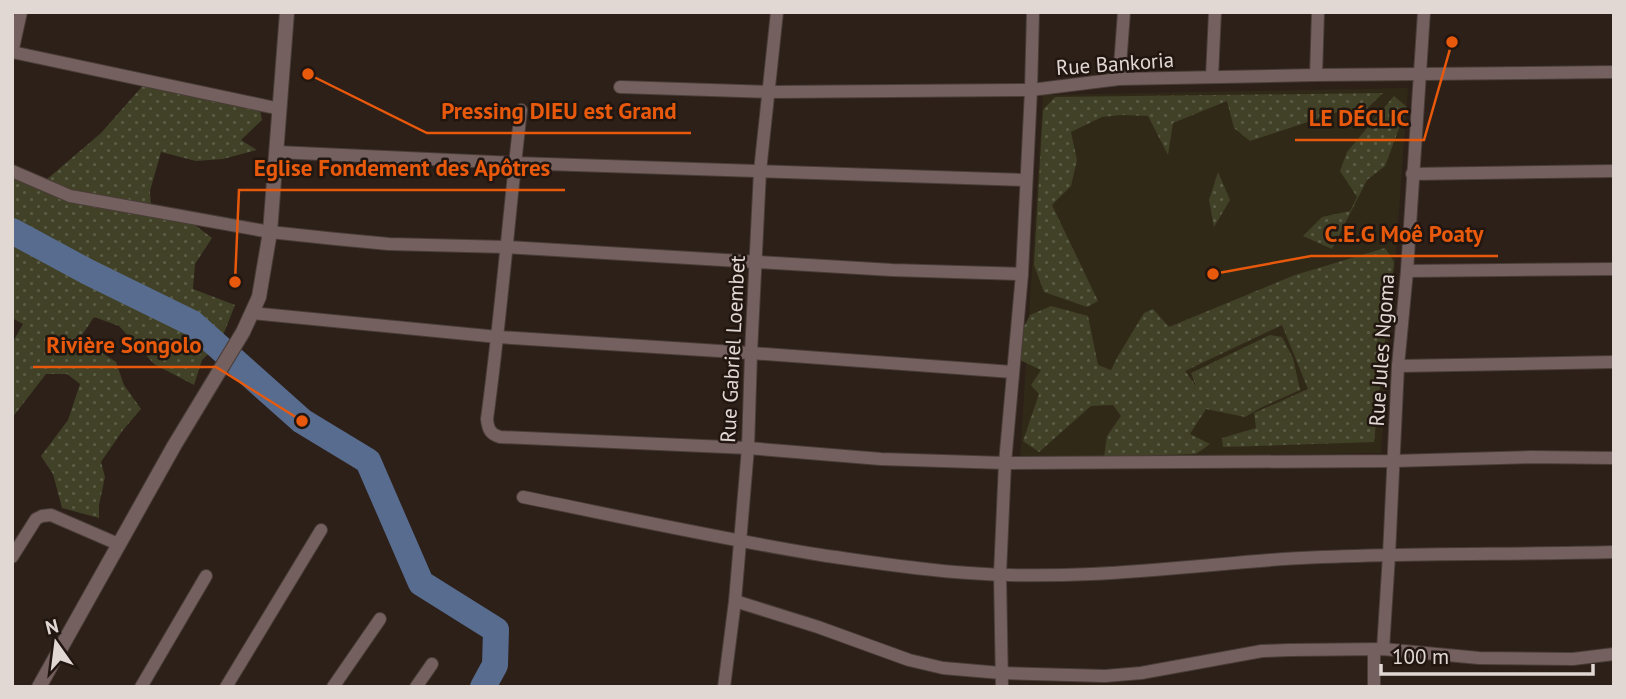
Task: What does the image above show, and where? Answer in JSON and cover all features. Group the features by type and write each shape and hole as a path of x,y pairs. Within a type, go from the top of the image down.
{"street":[{"path":"21,12 12,52 279,109"},
{"path":"39,687 118,544 243,332 258,297 270,232 287,12"},
{"name":"Rue Gabriel Loembet","path":"724,687 735,601 748,448 760,171 777,12"},
{"path":"1002,687 1000,574 1005,463 1022,274 1033,12"},
{"path":"1119,79 1124,12"},
{"path":"1212,77 1215,12"},
{"path":"1316,75 1318,12"},
{"name":"Rue Jules Ngoma","path":"1374,687 1390,555 1398,366 1424,12"},
{"name":"Rue Bankoria","path":"620,87 768,92 1031,90 1119,79 1614,72"},
{"path":"521,110 487,419 488,428 500,437 748,448 881,459 1005,463 1614,458"},
{"path":"276,152 1026,180"},
{"path":"12,172 70,196 270,232 389,244 506,247 892,271 1022,274"},
{"path":"1412,174 1614,172"},
{"path":"1407,271 1614,269"},
{"path":"252,313 498,337 751,352 1013,372"},
{"path":"1398,366 1614,362"},
{"path":"523,497 740,542 879,564 969,573 1084,574 1283,559 1614,552"},
{"path":"12,557 36,519 42,516 51,515 118,544"},
{"path":"226,687 321,530"},
{"path":"141,687 206,576"},
{"path":"735,601 909,660 943,668 1001,673 1105,676 1140,673 1262,651 1289,649 1378,650 1479,658 1573,659 1614,654"},
{"path":"333,687 380,619"},
{"path":"416,687 432,664"}],"shaded area":[{"path":"1408,88 1381,453 1020,459 1043,95"}],"green space":[{"path":"147,81 259,103 262,120 241,140 257,150 223,159 196,161 161,152 150,191 151,207 195,225 212,238 195,264 193,289 235,305 220,343 202,360 194,385 154,364 119,326 94,317 80,338 116,362 124,385 141,409 101,462 105,477 99,518 62,508 53,474 41,456 68,420 80,384 67,374 46,374 12,418 12,343 23,324 12,318 12,177 39,186 101,133"},
{"path":"1383,93 1349,126 1347,109 1250,141 1234,128 1227,101 1173,123 1168,155 1148,116 1102,117 1071,132 1077,160 1071,186 1052,205 1098,301 1087,307 1044,292 1034,265 1043,110 1055,97"},
{"path":"1394,96 1407,107 1385,166 1367,180 1332,249 1303,236 1322,217 1350,211 1357,197 1340,171 1347,152"},
{"path":"1218,172 1230,200 1214,227 1209,200"},
{"path":"1385,248 1394,262 1374,442 1223,447 1222,438 1256,428 1254,413 1308,389 1282,325 1185,371 1196,386 1191,373 1270,335 1282,337 1293,358 1300,390 1245,417 1206,409 1190,434 1210,444 1196,454 1104,457 1107,436 1121,416 1113,405 1091,406 1039,452 1023,441 1039,394 1031,385 1041,370 1009,355 1030,315 1051,306 1088,316 1098,365 1111,370 1144,313 1153,309 1169,327 1295,275"}],"waterway":[{"path":"12,231 192,323 302,421 368,461 421,583 496,630 495,665 483,687"}],"place":[{"name":"LE DÉCLIC","path":"1452,42"},
{"name":"Pressing DIEU est Grand","path":"308,74"},
{"name":"C.E.G Moê Poaty","path":"1213,274"},
{"name":"Eglise Fondement des Apôtres","path":"235,282"},
{"name":"Rivière Songolo","path":"302,421"}]}
